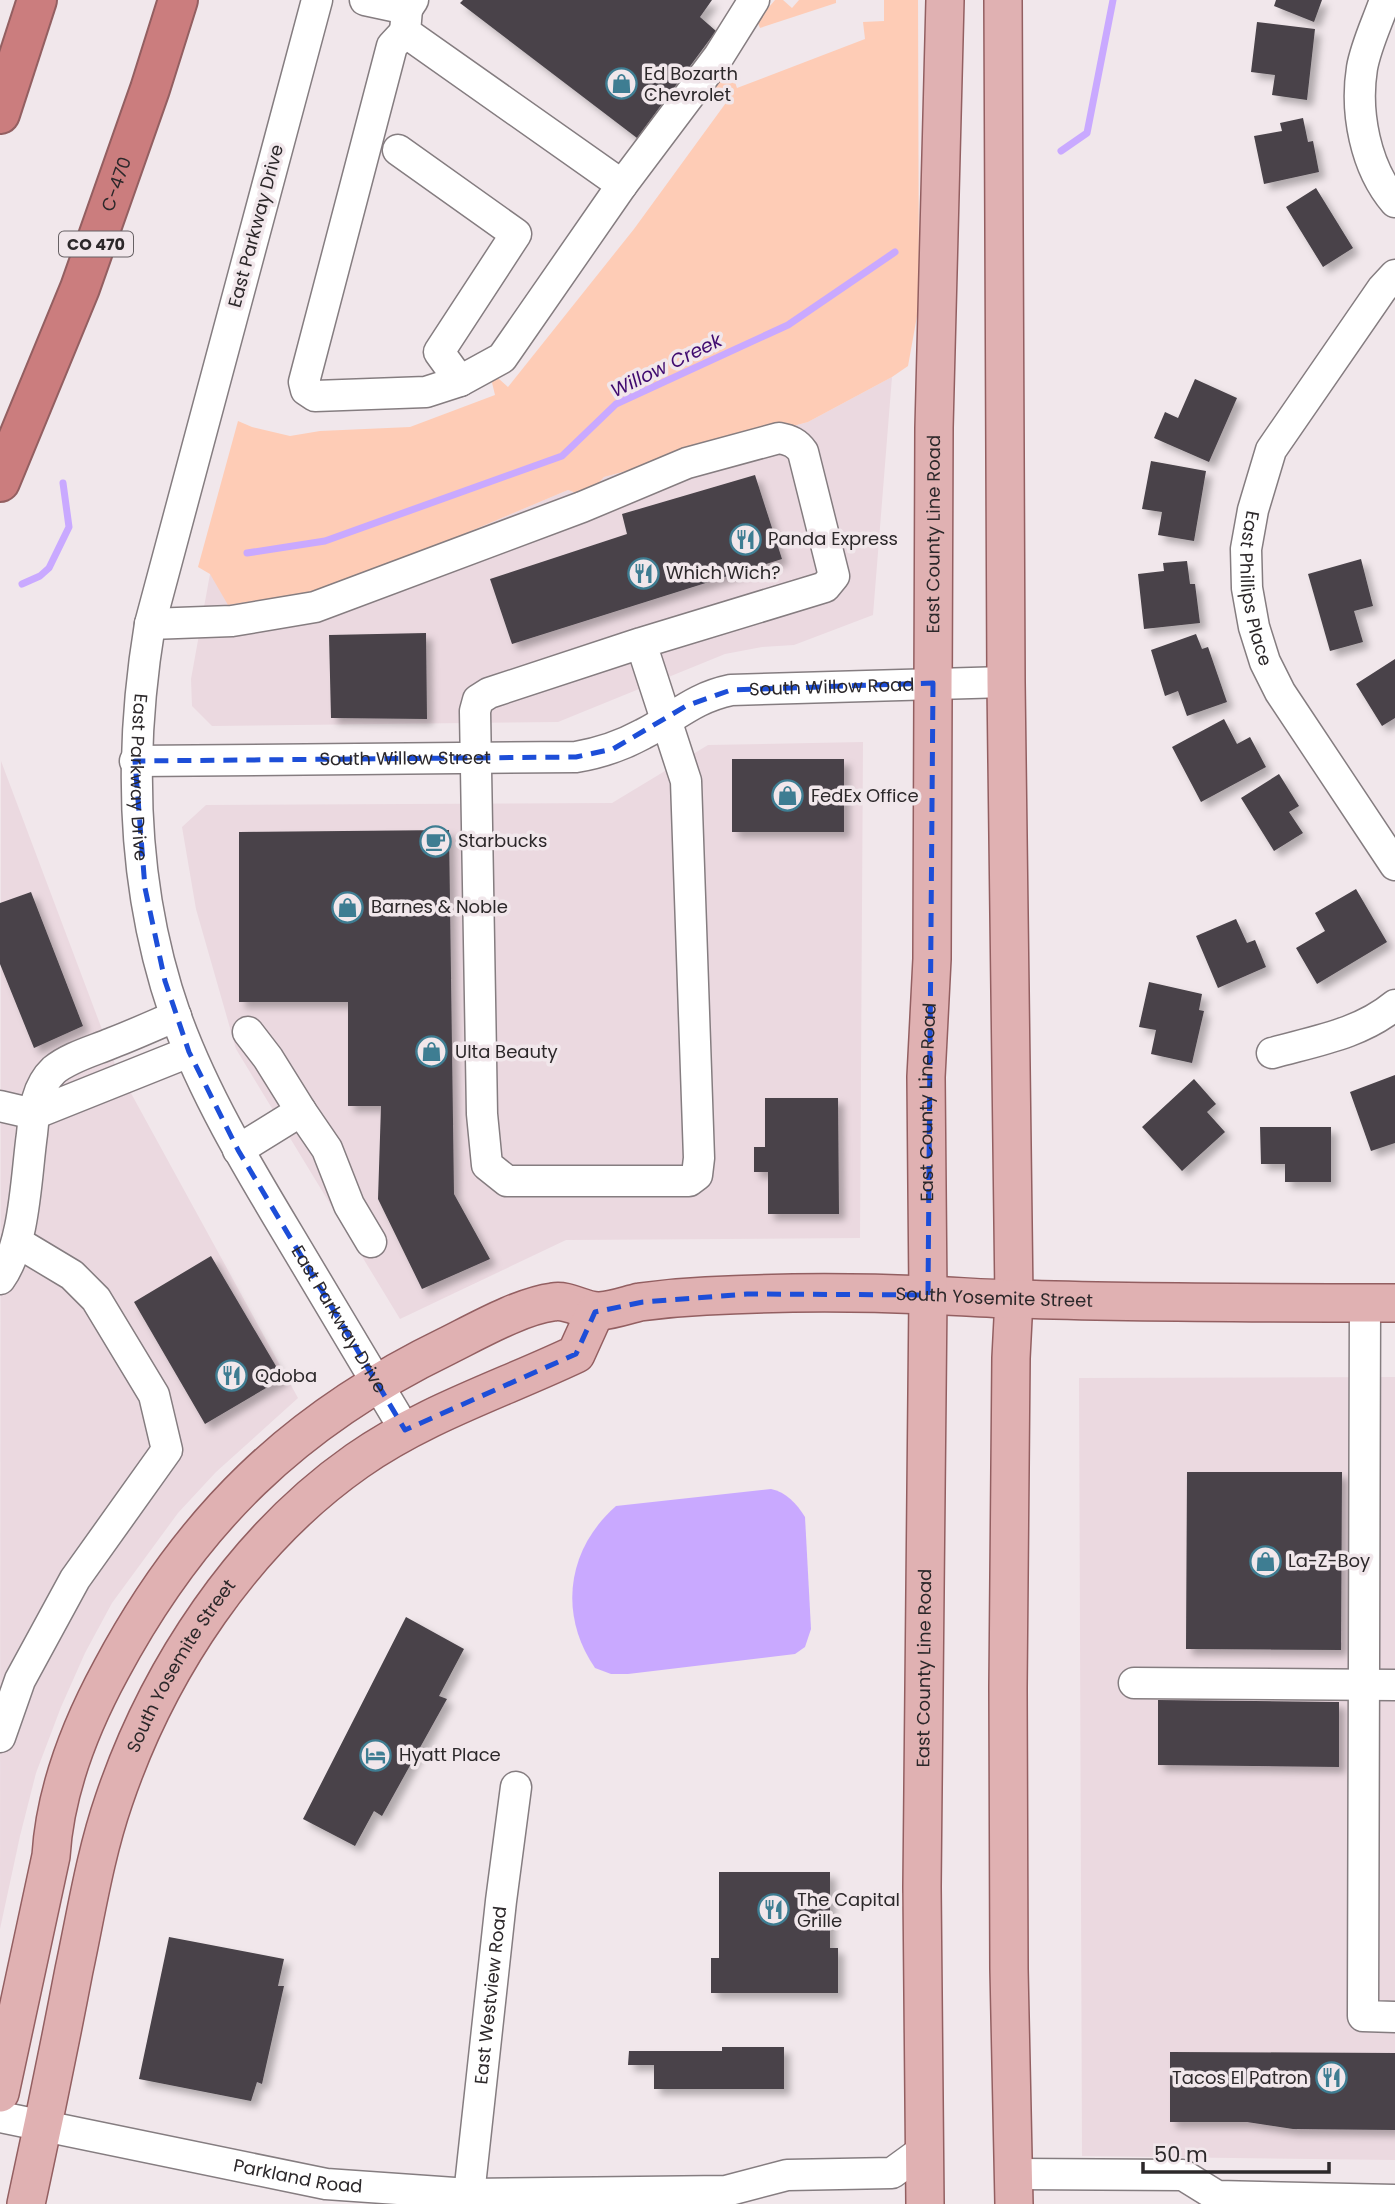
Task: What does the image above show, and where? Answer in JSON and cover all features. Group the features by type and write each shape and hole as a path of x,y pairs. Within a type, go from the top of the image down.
{"highway":[{"path":"0,114 37,0"},
{"name":"C-470","path":"0,482 80,288 178,0"}],"main road":[{"name":"East County Line Road","path":"925,2204 922,1887 928,1295 926,1077 932,959 936,292 946,0"},
{"path":"1003,0 1006,682 1014,1299 1011,1358 1009,1715 1009,1969 1014,2189"},
{"name":"South Yosemite Street","path":"0,2093 51,1856 64,1780 100,1689 160,1586 195,1540 239,1490 302,1436 376,1382 490,1325 557,1300 596,1312 653,1301 736,1294 1380,1303"},
{"name":"South Yosemite Street","path":"26,2204 83,1927 113,1802 133,1751 178,1661 206,1615 276,1530 310,1497 405,1430 576,1354 596,1312"}],"street":[{"name":"East Parkway Drive","path":"317,0 150,624 140,692 135,761 136,814 145,888 159,960 190,1052 238,1150 405,1430"},
{"path":"365,0 408,14 622,185"},
{"path":"408,14 393,46 304,382 306,390 315,396 426,392 460,381 502,358 622,185 719,56 754,0"},
{"path":"1385,0 1362,66 1360,118 1373,165 1395,202"},
{"path":"398,150 516,234 439,352 460,381"},
{"name":"East Phillips Place","path":"1395,275 1382,289 1271,450 1253,510 1246,548 1247,588 1254,626 1265,662 1280,692 1395,865"},
{"path":"150,624 232,621 316,607 582,507 687,463 779,438 789,439 803,452 834,576 825,587 641,643 489,692 478,700 475,711 482,1101 487,1165 507,1181 689,1181 697,1175 699,1158 686,780 641,643"},
{"name":"South Willow Road","path":"666,721 702,698 731,690 1006,682"},
{"name":"South Willow Street","path":"135,761 576,757 613,749 666,721"},
{"path":"1272,1053 1355,1030 1380,1017 1395,1005"},
{"path":"0,1279 9,1267 17,1242 34,1114 46,1079 73,1058 176,1016"},
{"path":"248,1032 327,1149 349,1205 371,1242"},
{"path":"0,1106 34,1114 190,1052"},
{"path":"238,1150 301,1111"},
{"path":"0,1737 20,1680 75,1579 167,1450 154,1395 96,1299 72,1275 17,1242"},
{"path":"1380,1303 1364,1685 1363,2016 1395,2017"},
{"path":"1134,1683 1395,1685"},
{"name":"East Westview Road","path":"469,2199 499,1913 516,1787"},
{"name":"Parkland Road","path":"0,2117 326,2184 469,2199 726,2192 787,2175 892,2173 925,2149"},
{"path":"1014,2189 1183,2175 1210,2200 1395,2200"},
{"name":"Parkland Road","path":"726,2192 768,2204"}],"highlighted area":[{"path":"933,683 928,1295 747,1294 643,1302 595,1312 576,1354 405,1430 238,1150 189,1052 165,981 145,888 135,761 576,757 613,749 686,706 731,690"}],"shaded area":[{"path":"775,0 783,0 792,8 799,0 836,0 836,3 760,28 757,21"},
{"path":"884,0 918,0 919,305 908,366 808,422 604,477 586,497 568,490 336,588 228,605 210,574 198,567 238,421 290,436 320,431 410,427 495,395 489,370 508,387 634,229 728,100 709,83 728,62 737,88 865,39 863,22 884,21"},
{"path":"892,377 873,615 794,645 762,647 725,654 558,722 212,726 192,706 191,679 210,574 336,588 568,490 586,497 604,477 808,422"},
{"path":"863,742 860,1238 566,1240 400,1319 236,1049 196,909 182,827 206,805 612,803 708,745"},
{"path":"1,761 115,1064 298,1398 216,1472 178,1513 112,1603 85,1653 36,1773 0,1929"},
{"path":"1395,1377 1395,2160 1082,2156 1079,1378"},
{"path":"771,1489 791,1499 805,1517 811,1629 805,1647 795,1654 628,1674 611,1674 595,1668 583,1647 576,1626 572,1604 573,1583 587,1542 616,1506"}],"building":[{"name":"Ed Bozarth Chevrolet","path":"463,0 712,0 700,17 716,31 637,138 460,3"},
{"path":"1276,0 1322,0 1314,22 1274,6"},
{"path":"1257,22 1315,29 1307,100 1272,95 1275,75 1251,72"},
{"path":"1303,118 1308,142 1313,141 1319,172 1264,184 1254,136 1282,131 1280,123"},
{"path":"1316,188 1353,248 1323,267 1286,207"},
{"path":"1195,379 1237,398 1209,462 1154,438 1165,412 1178,418"},
{"path":"1151,461 1206,471 1194,541 1158,535 1162,512 1142,509"},
{"path":"755,475 782,559 512,644 490,579 627,534 622,514"},
{"path":"1361,559 1373,606 1354,611 1363,642 1330,651 1308,574"},
{"path":"1187,561 1190,584 1195,584 1200,623 1144,629 1138,574 1164,571 1163,563"},
{"path":"426,633 427,719 331,718 329,635"},
{"path":"1196,634 1202,649 1208,647 1227,702 1187,716 1178,691 1165,696 1151,650"},
{"path":"1395,659 1395,718 1382,726 1356,684"},
{"path":"1224,719 1237,744 1250,737 1266,767 1201,802 1172,747"},
{"name":"FedEx Office","path":"732,759 844,759 844,832 732,832"},
{"path":"1279,774 1299,806 1289,812 1303,833 1274,851 1241,798"},
{"path":"449,830 454,1194 490,1259 422,1289 378,1199 381,1106 348,1106 348,1002 239,1002 239,832"},
{"path":"1356,889 1387,942 1317,984 1296,948 1325,931 1315,913"},
{"path":"31,892 83,1026 34,1048 0,964 0,903"},
{"path":"1236,919 1247,943 1255,940 1266,967 1218,988 1196,936"},
{"path":"1149,982 1202,994 1199,1010 1204,1011 1192,1063 1151,1054 1156,1030 1139,1027"},
{"path":"1395,1075 1395,1143 1371,1151 1350,1092"},
{"path":"1194,1079 1216,1104 1207,1112 1225,1132 1182,1171 1142,1127"},
{"path":"765,1098 838,1098 839,1214 768,1214 768,1172 754,1172 754,1147 765,1147"},
{"path":"1260,1127 1331,1127 1331,1182 1285,1182 1285,1164 1261,1164"},
{"path":"211,1256 283,1378 205,1424 134,1302"},
{"path":"1187,1472 1342,1472 1341,1650 1186,1649"},
{"name":"Hyatt Place","path":"406,1617 464,1649 439,1696 447,1699 382,1816 374,1811 355,1846 303,1819"},
{"path":"1158,1700 1339,1702 1339,1767 1158,1765"},
{"name":"The Capital Grille","path":"719,1872 830,1872 830,1948 838,1948 838,1993 711,1993 711,1958 719,1958"},
{"path":"169,1937 284,1959 278,1986 284,1986 262,2084 257,2082 251,2101 139,2079"},
{"path":"722,2047 784,2047 784,2089 654,2089 654,2065 628,2065 629,2051 722,2051"},
{"path":"1170,2052 1395,2053 1395,2130 1293,2129 1247,2122 1170,2122"}],"waterway":[{"name":"Willow Creek","path":"1061,151 1087,133 1113,0"},
{"name":"Willow Creek","path":"247,553 325,541 562,456 616,404 788,325 895,252"},
{"path":"22,584 40,576 49,568 69,527 63,483"}],"place":[{"name":"Ed Bozarth Chevrolet","path":"621,84"},
{"name":"Panda Express","path":"745,539"},
{"name":"Which Wich?","path":"643,573"},
{"name":"FedEx Office","path":"788,796"},
{"name":"Starbucks","path":"435,841"},
{"name":"Barnes & Noble","path":"348,907"},
{"name":"Ulta Beauty","path":"432,1052"},
{"name":"Qdoba","path":"232,1376"},
{"name":"La-Z-Boy","path":"1265,1561"},
{"name":"Hyatt Place","path":"376,1755"},
{"name":"The Capital Grille","path":"774,1910"},
{"name":"Tacos El Patron","path":"1331,2078"}]}
